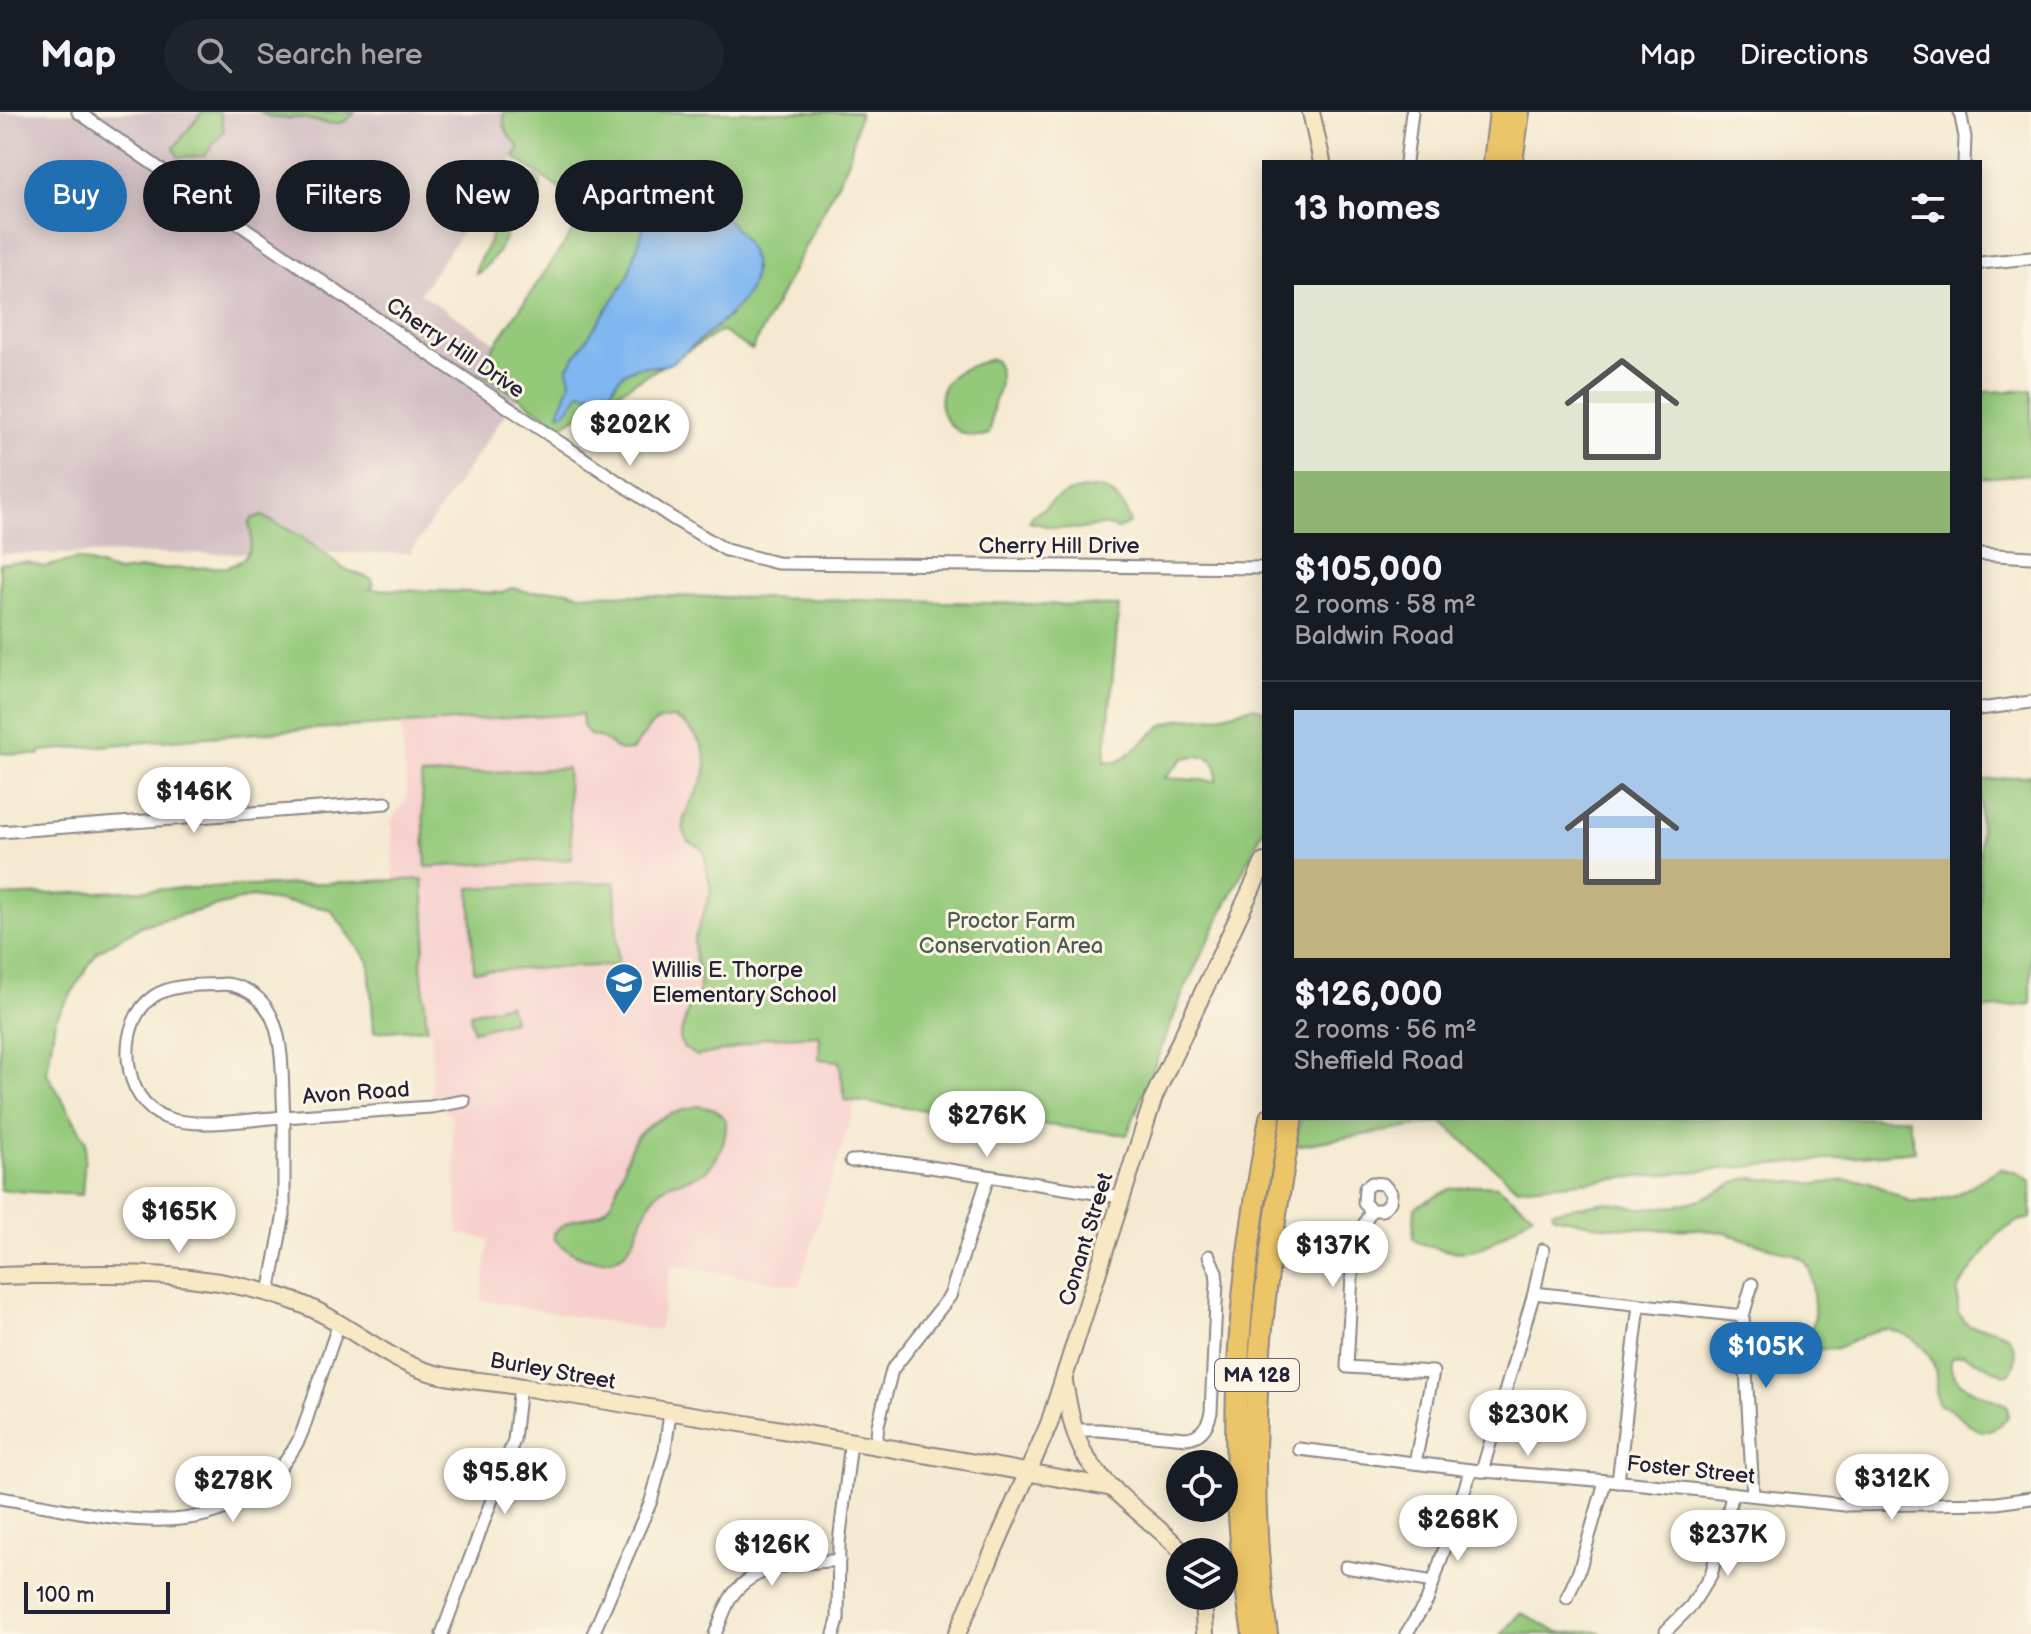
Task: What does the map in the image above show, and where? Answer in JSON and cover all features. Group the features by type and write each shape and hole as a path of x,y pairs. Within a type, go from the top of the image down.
{"highway":[{"path":"1494,160 1500,112"},
{"path":"1512,160 1519,112"},
{"name":"MA 128","path":"1253,1634 1239,1519 1235,1447 1238,1337 1251,1227 1270,1120"},
{"name":"MA 128","path":"1267,1634 1256,1498 1261,1315 1292,1120"},
{"path":"1256,1498 1275,1634"},
{"path":"1239,1519 1237,1566 1243,1634"}],"main road":[{"path":"1311,112 1322,160"},
{"name":"Conant Street","path":"957,1634 1049,1424 1159,1085 1262,866"},
{"name":"Burley Street","path":"0,1276 145,1274 196,1277 269,1293 301,1304 416,1367 444,1376 520,1386 1113,1488"},
{"path":"1064,1381 1075,1430 1088,1460 1113,1488 1168,1538"},
{"path":"1204,1610 1205,1634"}],"street":[{"name":"Cherry Hill Drive","path":"78,112 343,296 672,518 726,550 777,563 1262,568"},
{"path":"1406,160 1412,112"},
{"path":"1960,112 1965,137 1964,160"},
{"path":"1982,263 2031,258"},
{"path":"1982,554 2031,557"},
{"path":"1982,709 2031,702"},
{"path":"0,832 386,803"},
{"path":"226,984 241,986 262,1000 276,1022 284,1117 184,1122 155,1113 136,1092 131,1076 130,1027 136,1013 144,1003 167,989 226,984"},
{"name":"Avon Road","path":"269,1293 284,1214 284,1117 431,1107 464,1101"},
{"path":"851,1161 878,1160 1121,1197"},
{"path":"876,1446 892,1370 950,1296 988,1177"},
{"path":"1371,1210 1353,1257 1347,1367 1433,1372 1415,1463"},
{"path":"1406,1634 1427,1601 1476,1470 1534,1293 1543,1250"},
{"path":"1075,1430 1186,1438 1206,1427 1211,1412 1216,1294 1216,1272 1209,1256"},
{"path":"1752,1284 1743,1316 1753,1495"},
{"path":"1534,1293 1743,1316"},
{"path":"1618,1482 1639,1305"},
{"path":"0,1498 168,1522 195,1519 239,1502 268,1480 298,1443 339,1323"},
{"path":"442,1634 514,1440 520,1386"},
{"path":"593,1634 651,1501 665,1450 670,1413"},
{"path":"834,1634 838,1620 839,1560 851,1442"},
{"name":"Foster Street","path":"1299,1449 1476,1470 1845,1505 1987,1503 2031,1498"},
{"path":"1567,1598 1579,1571 1605,1482"},
{"path":"1666,1631 1691,1606 1711,1575 1733,1493"},
{"path":"715,1634 731,1598 752,1577 773,1568 839,1560"},
{"path":"1346,1567 1433,1582"}],"shaded area":[{"path":"0,112 538,112 512,160 426,160 426,232 462,232 420,293 536,369 410,553 0,554"},
{"name":"Willis E. Thorpe Elementary School","path":"679,709 752,781 773,820 828,898 819,1059 839,1061 845,1099 856,1101 799,1286 671,1265 659,1331 481,1300 489,1240 458,1233 452,1116 432,1099 431,1028 427,1028 420,957 423,880 394,880 391,820 407,799 401,724"}],"green space":[{"path":"202,112 220,112 224,130 204,156 178,157 174,148"},
{"path":"261,112 355,112 343,122 329,123 276,118"},
{"path":"505,112 860,112 848,163 752,350 721,331 561,426 478,370 572,232 743,232 743,160 555,160 555,186 539,175 539,160 518,160 514,157 520,148 505,127"},
{"path":"492,232 508,232 497,254 476,274 478,264"},
{"path":"991,359 996,361 1000,383 989,434 965,434 955,429 942,411 940,399 943,388 960,371"},
{"path":"2031,390 2031,474 1982,478 1984,392"},
{"path":"1093,488 1107,491 1118,499 1130,523 1118,529 1102,525 1082,529 1056,528 1029,522 1032,515 1059,497"},
{"name":"Proctor Farm Conservation Area","path":"262,516 302,537 344,569 372,579 374,585 370,589 502,593 513,588 533,592 561,590 578,594 1119,606 1105,762 1120,761 1163,725 1181,719 1216,717 1253,707 1262,709 1262,832 1185,988 1127,1135 845,1100 839,1061 819,1059 820,1035 763,1038 729,1050 696,1056 684,1048 679,1039 689,1007 699,993 694,941 711,891 703,849 688,841 683,829 684,818 701,784 706,758 696,736 675,718 653,724 632,750 620,751 601,738 590,735 583,726 582,714 294,730 40,751 40,755 0,753 0,563 28,562 44,567 77,559 118,572 228,567 241,561 249,551 249,524 253,518","holes":["1208,757 1214,762 1216,781 1164,778 1184,758"]},
{"path":"567,768 572,859 426,867 421,776"},
{"path":"2031,775 2031,1004 1982,1010 1982,781"},
{"path":"423,879 426,936 421,962 427,1028 374,1032 369,962 330,909 252,897 143,925 97,952 55,1020 47,1073 86,1141 82,1195 0,1190 0,896"},
{"path":"615,882 618,965 474,971 470,888"},
{"path":"509,1004 513,1021 473,1031 470,1013"},
{"path":"698,1106 715,1109 726,1120 725,1136 715,1160 696,1176 657,1193 635,1237 622,1255 611,1260 585,1258 568,1251 554,1239 554,1233 561,1226 599,1214 608,1206 630,1150 643,1130 669,1115"},
{"path":"1300,1120 1908,1120 1915,1151 1517,1188 1442,1122 1294,1146"},
{"path":"2000,1168 2031,1181 2031,1218 1999,1233 1958,1289 1958,1313 1969,1326 2007,1335 2013,1344 2015,1363 2010,1373 2005,1375 1963,1355 1952,1358 1951,1367 1960,1382 2007,1405 2008,1416 2005,1420 1982,1432 1952,1410 1939,1405 1936,1374 1929,1355 1905,1335 1880,1330 1830,1350 1809,1344 1814,1318 1813,1291 1808,1266 1799,1257 1722,1232 1600,1226 1554,1216 1552,1211 1607,1202 1641,1208 1676,1206 1752,1178 1816,1184 1868,1181 1909,1201 1933,1201 1956,1195"},
{"path":"1497,1186 1533,1214 1491,1243 1467,1252 1437,1248 1413,1238 1415,1208 1450,1189"},
{"path":"1521,1613 1563,1633 1588,1631 1602,1634 1502,1634"}],"water":[{"path":"642,232 738,232 751,253 754,268 752,282 737,307 678,358 661,366 630,370 617,380 612,390 603,395 581,392 566,412 559,413 570,383 568,367 627,279"}],"place":[{"name":"Willis E. Thorpe Elementary School","path":"624,1016"}]}
